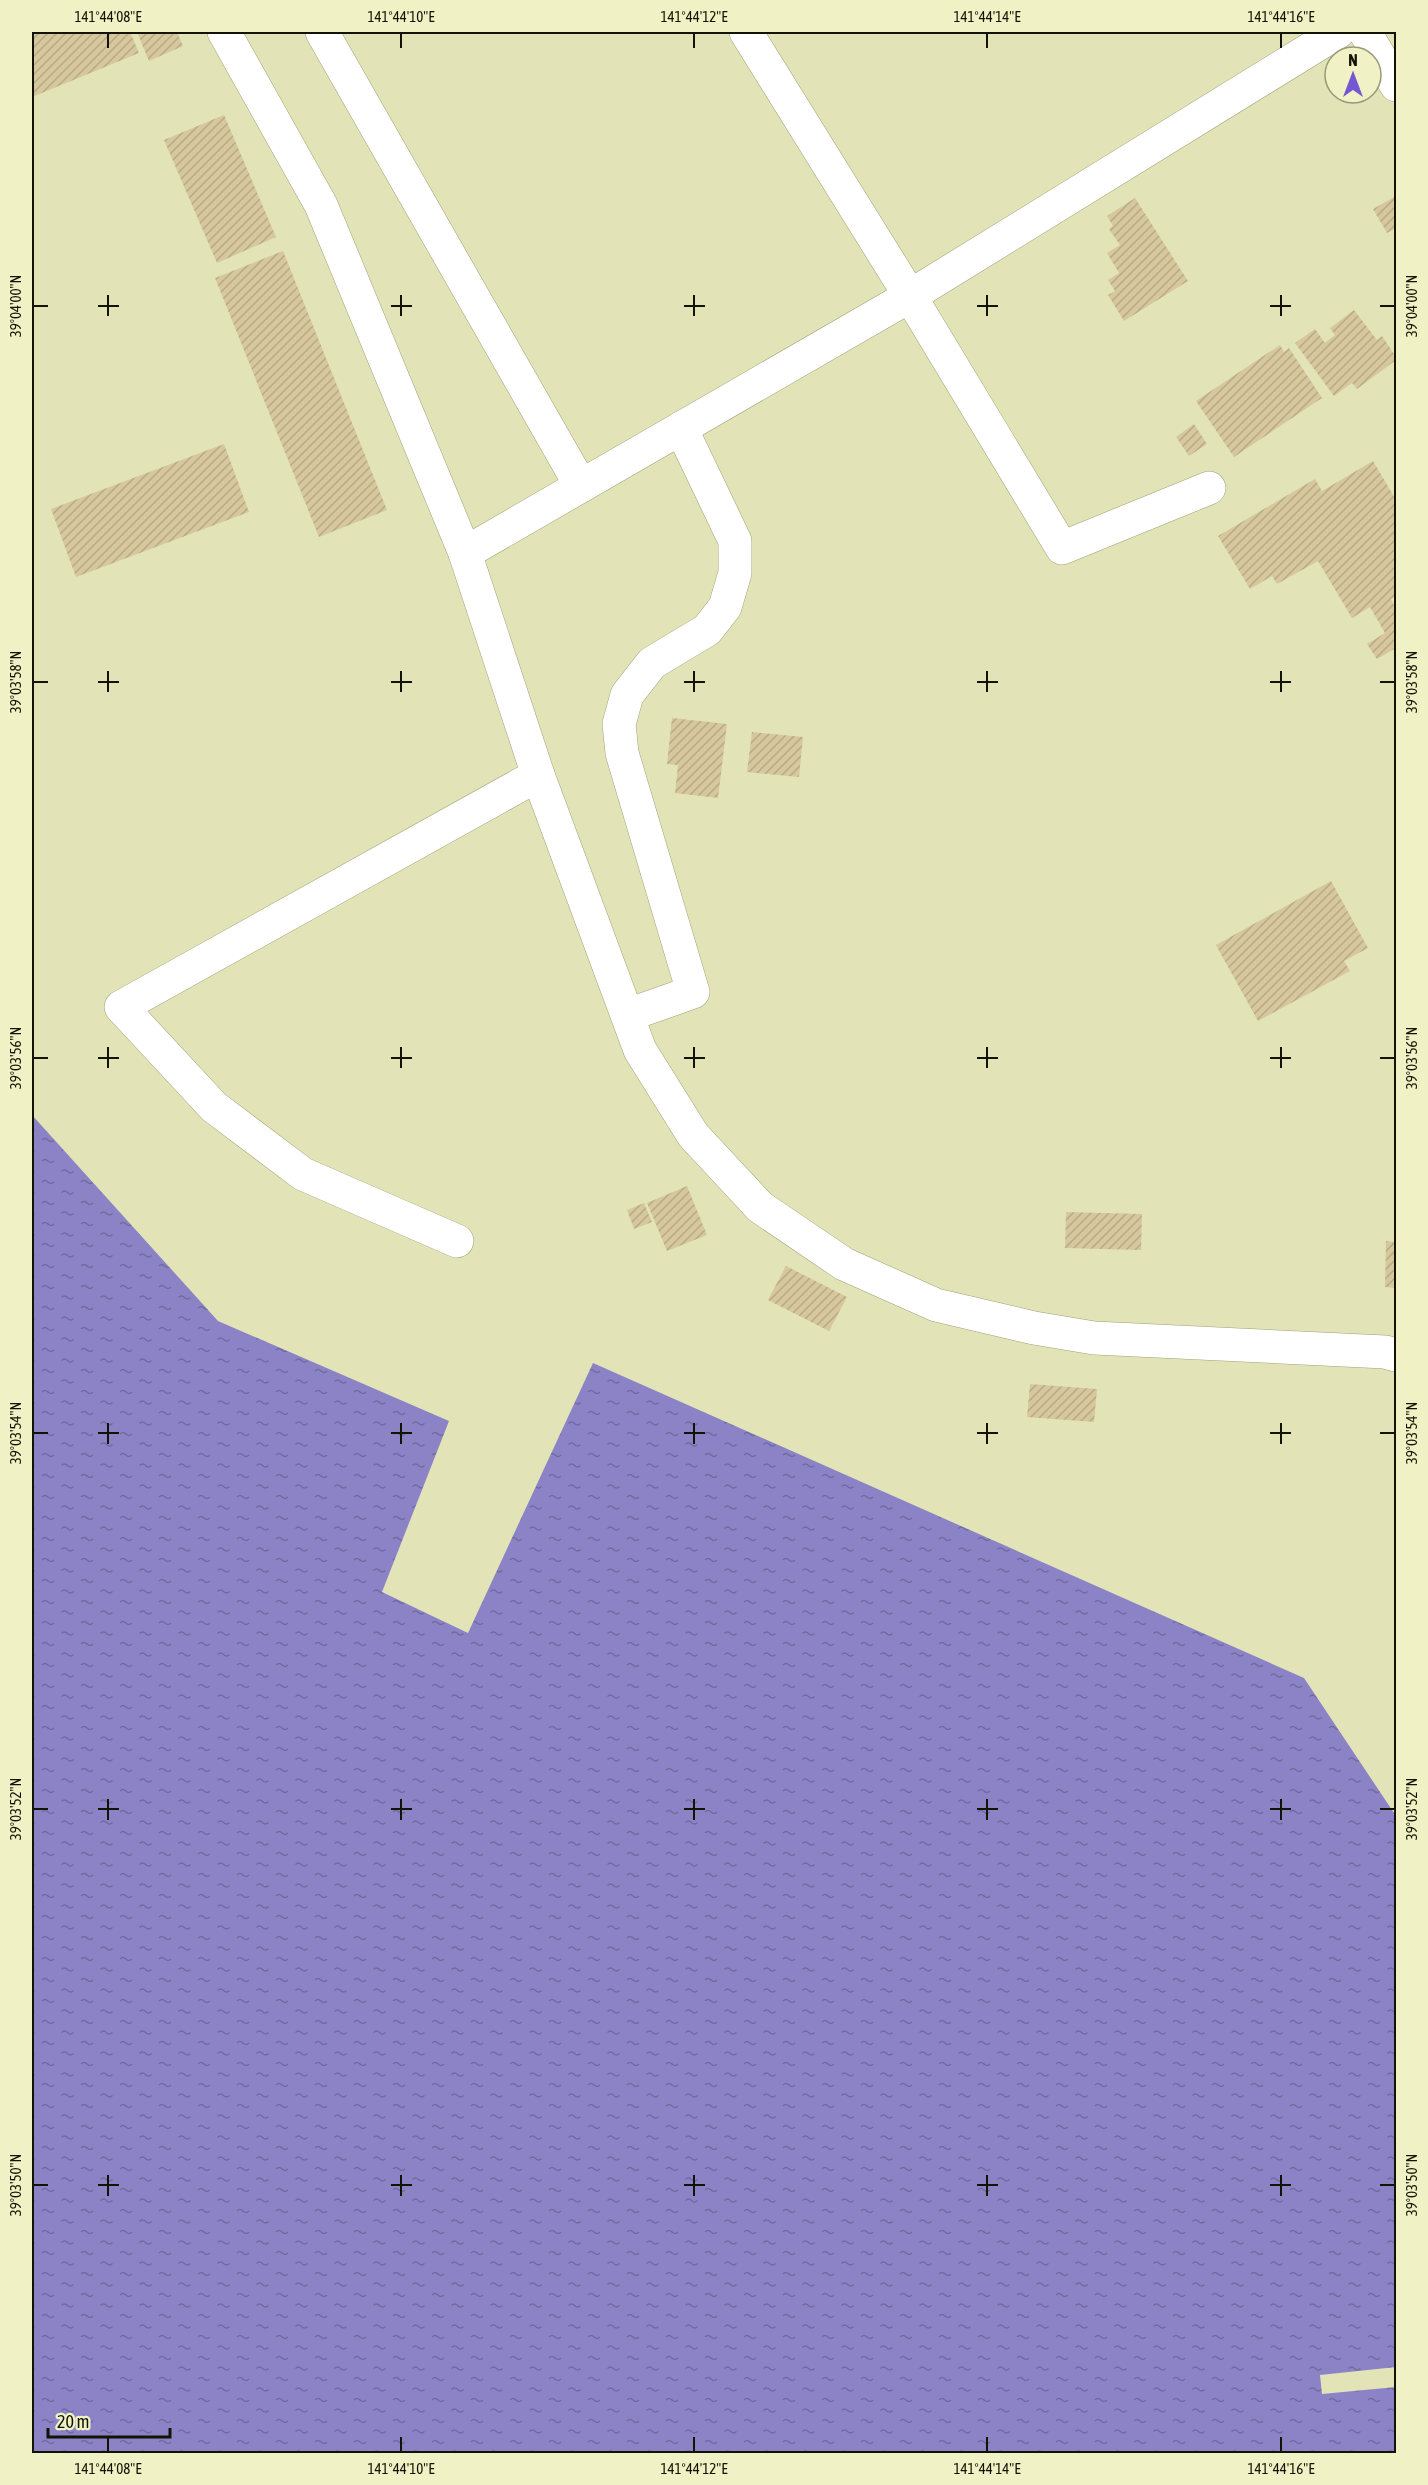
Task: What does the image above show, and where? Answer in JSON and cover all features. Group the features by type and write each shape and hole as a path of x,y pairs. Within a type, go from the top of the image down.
{"street":[{"path":"224,32 321,205 465,552 538,775 640,1050 693,1135 760,1207 844,1264 936,1305 1034,1328 1094,1338 1385,1352 1396,1355"},
{"path":"322,32 581,486"},
{"path":"746,32 910,296 1062,548 1209,488"},
{"path":"465,552 910,296 1338,32"},
{"path":"1365,32 1396,85"},
{"path":"628,1015 693,992 622,753 619,724 627,695 652,663 707,630 725,607 735,573 735,541 681,428"},
{"path":"457,1241 303,1174 214,1107 121,1007 538,775"}],"water":[{"path":"32,1115 218,1321 449,1421 382,1592 468,1633 593,1363 1304,1678 1396,1816 1396,2367 1320,2375 1322,2394 1396,2387 1396,2453 32,2453"}],"building":[{"path":"32,32 130,32 139,53 32,97"},
{"path":"137,32 177,32 183,46 149,61"},
{"path":"224,115 276,237 217,263 164,140"},
{"path":"1396,196 1396,228 1387,233 1373,209"},
{"path":"1135,198 1188,281 1124,321 1108,295 1115,291 1108,280 1119,273 1107,253 1120,245 1109,229 1113,226 1107,216"},
{"path":"283,251 387,510 319,537 215,278"},
{"path":"1354,310 1377,340 1382,336 1396,360 1357,389 1352,383 1334,396 1295,343 1315,329 1325,343 1335,335 1330,328"},
{"path":"1280,345 1284,352 1289,348 1322,398 1234,457 1196,401"},
{"path":"1194,424 1207,444 1189,456 1176,437"},
{"path":"224,444 249,512 76,577 51,509"},
{"path":"1373,461 1396,500 1396,596 1391,599 1396,609 1396,648 1377,659 1367,644 1385,633 1370,607 1352,618 1318,561 1277,584 1272,576 1250,589 1218,536 1315,479 1322,491"},
{"path":"672,718 727,724 718,798 675,793 678,765 667,764"},
{"path":"752,732 803,737 799,777 747,772"},
{"path":"1331,881 1368,948 1344,961 1350,971 1258,1021 1216,945"},
{"path":"687,1186 707,1235 667,1251 647,1203"},
{"path":"644,1203 652,1222 634,1229 627,1210"},
{"path":"1066,1212 1142,1214 1141,1250 1065,1248"},
{"path":"1386,1241 1396,1242 1396,1288 1385,1287"},
{"path":"786,1266 847,1297 829,1331 768,1300"},
{"path":"1030,1384 1097,1389 1094,1422 1027,1417"}]}
